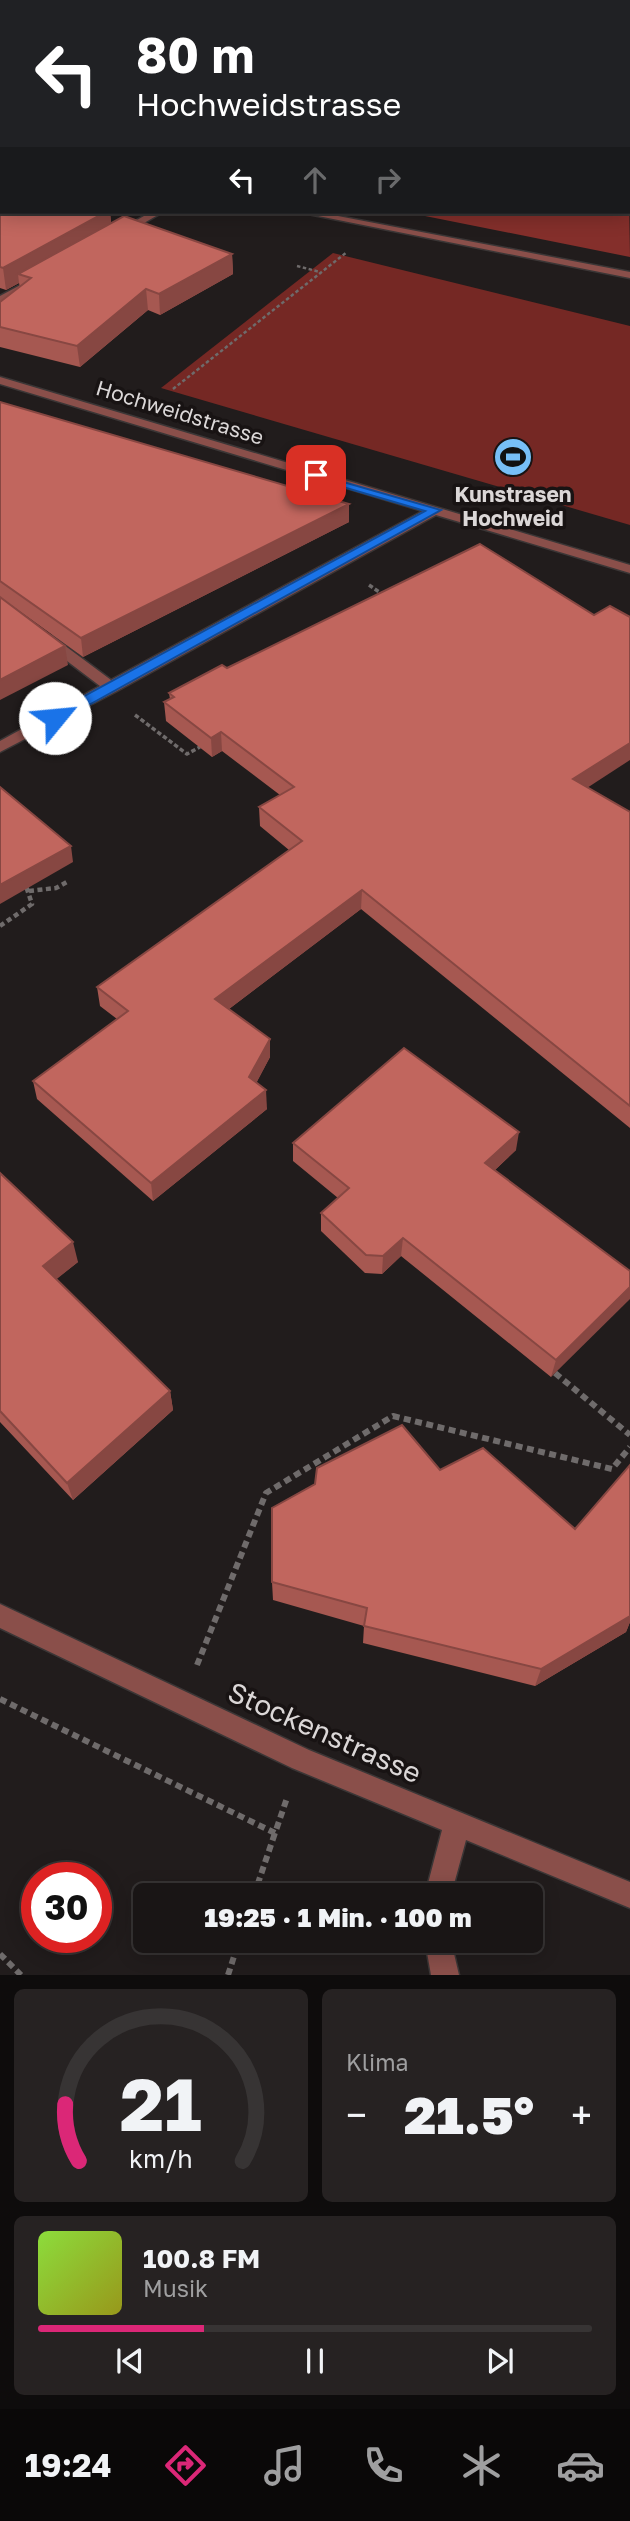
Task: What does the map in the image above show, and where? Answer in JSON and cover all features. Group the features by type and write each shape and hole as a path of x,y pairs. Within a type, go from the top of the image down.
{"street":[{"path":"113,237 154,214"},
{"path":"318,214 630,275"},
{"path":"0,300 45,275"},
{"name":"Hochweidstrasse","path":"0,380 630,569"},
{"path":"0,747 435,510"},
{"path":"34,629 111,688"},
{"name":"Stockenstrasse","path":"0,1616 301,1759 630,1895"},
{"path":"441,1883 457,1824"},
{"path":"440,1953 445,1975"}],"path":[{"path":"173,389 356,245"},
{"path":"297,266 321,272"},
{"path":"362,580 397,604"},
{"path":"134,714 187,754 200,747"},
{"path":"0,926 29,909 32,904 22,878"},
{"path":"29,891 56,888 67,882"},
{"path":"555,1373 630,1435"},
{"path":"208,1670 197,1665 266,1493 393,1416 612,1469 630,1447"},
{"path":"0,1699 275,1833"},
{"path":"258,1883 301,1759"},
{"path":"228,1975 235,1953"},
{"path":"0,1954 21,1975"}],"shaded area":[{"path":"415,214 629,214 630,257"},
{"name":"Kunstrasen Hochweid","path":"333,253 630,326 630,525 161,388"}],"building":[{"path":"0,214 102,214 3,268 0,267"},
{"path":"124,216 232,254 159,294 146,289 77,346 0,327 0,302 31,278 18,274"},
{"path":"0,402 349,504 81,638 0,581"},
{"path":"480,544 594,615 610,606 630,617 630,743 573,779 630,812 630,1106 362,890 215,999 270,1039 249,1077 266,1090 151,1183 33,1081 128,1011 97,987 302,841 259,807 294,787 221,732 211,738 164,702 174,697 169,693 222,665 227,668"},
{"path":"0,597 65,646 0,680"},
{"path":"0,787 71,846 0,885"},
{"path":"404,1048 519,1132 485,1163 630,1271 630,1287 556,1360 403,1238 383,1256 366,1255 321,1213 349,1188 293,1143"},
{"path":"0,1173 73,1242 43,1266 170,1391 67,1483 0,1411"},
{"path":"402,1425 440,1470 483,1448 575,1529 630,1465 630,1616 541,1669 364,1626 367,1608 272,1582 272,1508 315,1484 317,1468"}],"place":[{"name":"Kunstrasen Hochweid","path":"513,457"}],"route":[{"path":"55,718 435,510 316,475"}]}
